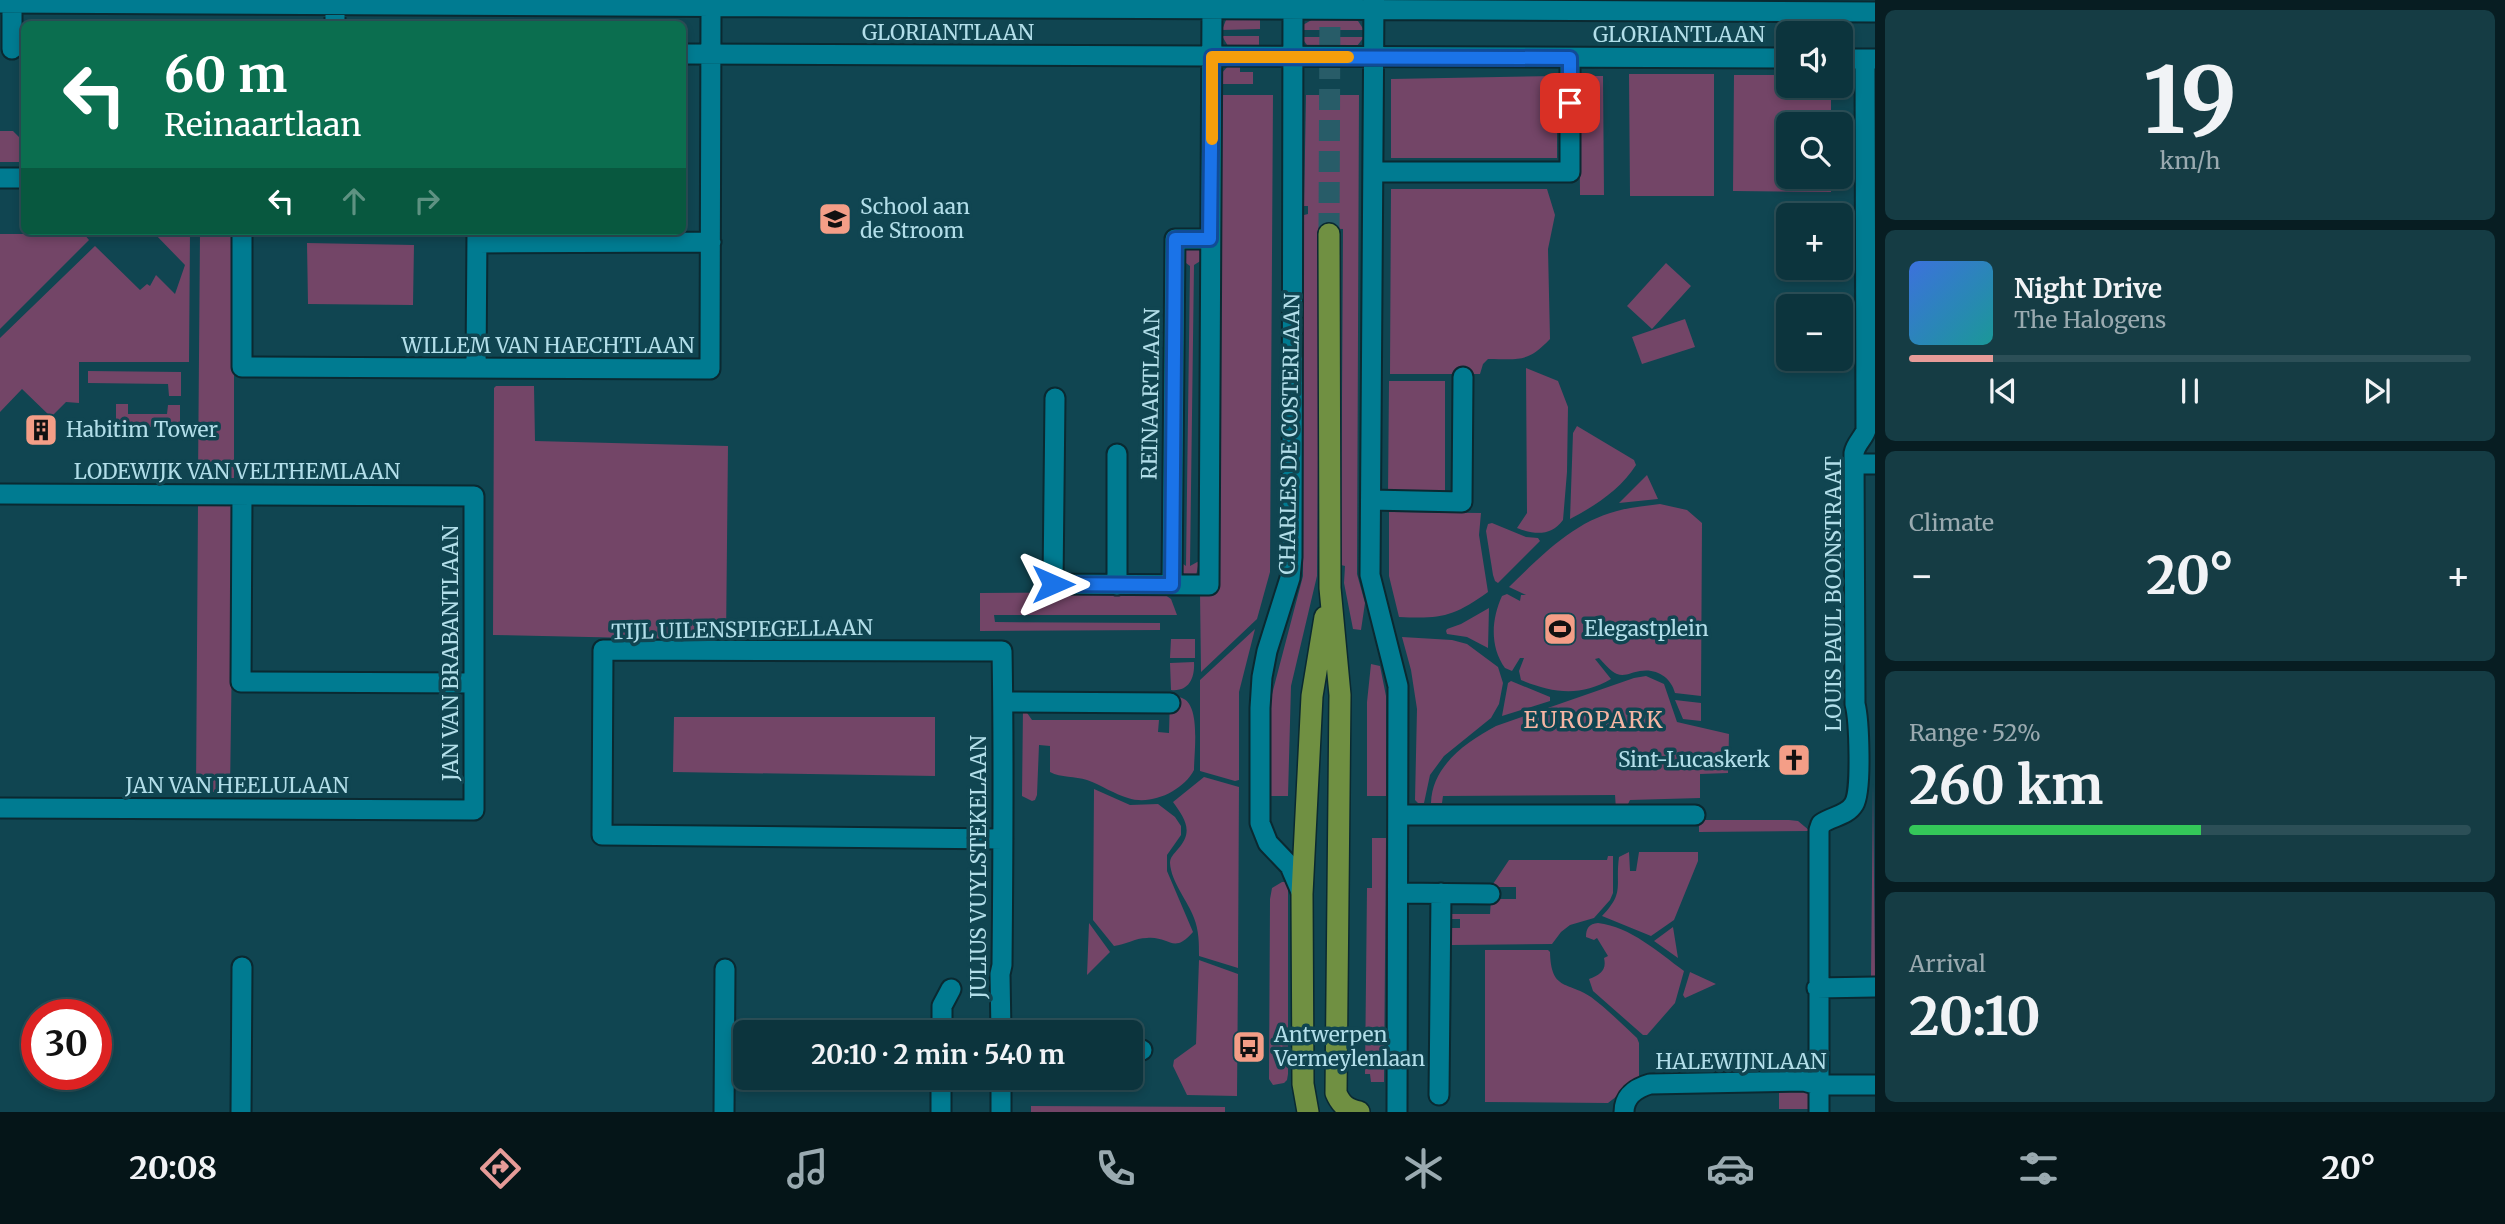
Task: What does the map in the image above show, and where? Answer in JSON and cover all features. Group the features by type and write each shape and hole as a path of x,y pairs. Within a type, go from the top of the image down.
{"main road":[{"name":"CHARLES DE COSTERLAAN","path":"1329,234 1330,588 1340,695 1336,1103 1359,1112"},
{"name":"CHARLES DE COSTERLAAN","path":"1308,1112 1303,1084 1302,894 1312,696 1330,588"}],"street":[{"name":"GLORIANTLAAN","path":"8,2 654,3 711,6 1144,4 1212,8 1374,4 1875,12"},
{"path":"8,2 12,49"},
{"path":"335,2 335,21"},
{"name":"CHARLES DE COSTERLAAN","path":"1293,4 1292,557 1290,578 1267,651 1262,677 1259,785 1260,823 1268,843 1290,866 1302,894"},
{"path":"1374,4 1370,575 1398,686 1397,1112"},
{"name":"WILLEM VAN HAECHTLAAN","path":"242,235 242,367 710,369 711,6"},
{"path":"1055,398 1053,584 1209,585 1212,8"},
{"name":"GLORIANTLAAN","path":"686,54 1776,58"},
{"name":"GLORIANTLAAN","path":"1373,172 1570,172 1570,58"},
{"name":"LOUIS PAUL BOONSTRAAT","path":"1819,1112 1819,830 1821,824 1844,814 1856,802 1867,716 1855,704 1855,464 1856,447 1869,438 1866,430 1866,343 1870,59"},
{"path":"0,178 21,178"},
{"path":"476,368 477,237 711,242"},
{"name":"REINAARTLAAN","path":"1172,585 1175,239 1210,239"},
{"path":"1371,500 1462,502 1463,377"},
{"name":"REINAARTLAAN","path":"1117,584 1118,454"},
{"path":"1855,464 1875,464"},
{"name":"LODEWIJK VAN VELTHEMLAAN","path":"0,494 474,496"},
{"path":"242,495 241,682 474,684"},
{"name":"JAN VAN BRABANTLAAN","path":"474,496 474,810"},
{"name":"TIJL UILENSPIEGELLAAN","path":"1002,651 603,650 602,835 1003,839"},
{"name":"JULIUS VUYLSTEKELAAN","path":"1001,1020 1002,651"},
{"path":"1855,690 1875,691"},
{"path":"1003,702 1170,703"},
{"name":"JAN VAN HEELULAAN","path":"0,808 474,810"},
{"path":"1399,815 1695,815"},
{"path":"1399,893 1490,894"},
{"path":"1439,1095 1441,893"},
{"path":"242,967 242,1112"},
{"path":"724,1112 725,969"},
{"path":"1817,988 1875,987"},
{"path":"942,1020 942,1006 951,989"},
{"name":"HALEWIJNLAAN","path":"1624,1112 1625,1100 1633,1092 1650,1084 1804,1082 1818,1085 1875,1085"},
{"path":"942,1090 942,1112"},
{"path":"1001,1090 1001,1112"}],"shaded area":[{"path":"1260,18 1260,29 1222,30 1226,20"},
{"path":"1313,19 1353,19 1358,21 1364,30 1302,30 1303,25"},
{"path":"1222,36 1259,36 1259,47 1228,46"},
{"path":"1301,37 1364,37 1357,46 1349,48 1314,48 1307,45"},
{"path":"1228,66 1240,66 1240,72 1253,72 1253,84 1221,84 1221,74"},
{"path":"1629,74 1714,74 1714,196 1630,196"},
{"path":"1734,75 1776,75 1776,98 1831,98 1831,112 1776,112 1776,189 1831,189 1831,192 1733,191"},
{"path":"1557,76 1557,158 1391,158 1391,79"},
{"path":"1579,76 1603,76 1604,195 1580,195"},
{"path":"1221,95 1273,95 1270,572 1257,619 1201,672 1200,593 1216,592"},
{"path":"1306,95 1359,95 1357,574 1365,603 1361,630 1353,629 1344,583 1345,566 1341,565 1343,229 1320,228 1317,576 1291,686 1288,796 1271,796 1271,698 1303,576 1304,215 1308,214 1308,206 1304,206"},
{"path":"0,131 13,131 21,139 21,162 0,162"},
{"path":"1391,189 1547,189 1555,215 1548,249 1550,339 1529,356 1488,359 1480,374 1390,374"},
{"path":"0,234 85,235 89,240 0,329"},
{"path":"156,235 190,235 189,362 79,362 79,403 66,402 51,417 22,389 0,412 0,338 95,246 140,290 147,284 150,286 156,275 175,294 185,265"},
{"path":"200,235 234,235 234,478 198,478"},
{"path":"307,243 414,245 413,305 308,304"},
{"path":"1188,246 1198,249 1202,260 1194,265 1190,566 1199,561 1196,576 1180,576 1179,561 1186,566 1190,266 1182,260 1184,249"},
{"path":"1666,263 1691,286 1652,329 1627,306"},
{"path":"1685,319 1695,347 1642,364 1632,337"},
{"path":"1526,368 1558,381 1568,407 1563,520 1553,529 1542,533 1517,528 1527,513"},
{"path":"88,371 181,372 181,396 169,396 168,384 88,383"},
{"path":"1389,381 1445,381 1445,495 1388,495"},
{"path":"496,386 534,386 535,441 728,446 726,640 493,635"},
{"path":"116,404 128,404 128,414 167,414 168,405 180,405 180,427 116,427"},
{"path":"1577,426 1634,460 1636,465 1623,482 1607,496 1570,519 1573,433"},
{"path":"1647,475 1658,499 1619,503"},
{"path":"198,503 234,503 230,792 196,792"},
{"path":"1660,504 1687,510 1702,523 1701,696 1675,693 1670,682 1657,672 1646,670 1617,674 1599,658 1595,659 1611,679 1578,691 1544,688 1521,680 1519,671 1524,658 1520,658 1512,671 1505,668 1497,651 1494,633 1498,605 1502,596 1507,594 1520,601 1521,595 1526,595 1509,587 1558,542 1586,523 1617,511"},
{"path":"1389,512 1481,513 1479,535 1488,592 1465,607 1446,615 1399,617 1389,576"},
{"path":"1492,523 1526,537 1538,538 1540,541 1498,583 1493,575 1486,531 1488,524"},
{"path":"1161,592 1171,599 1177,615 994,615 995,622 1160,623 1160,630 980,631 980,593"},
{"path":"1489,608 1488,648 1467,637 1447,634 1447,629"},
{"path":"1255,629 1239,692 1239,780 1235,781 1200,771 1200,680"},
{"path":"1402,637 1452,640 1467,644 1498,667 1503,683 1499,704 1491,718 1444,756 1430,775 1424,803 1415,800 1417,709"},
{"path":"1171,639 1195,639 1195,658 1170,658"},
{"path":"1194,662 1190,683 1182,689 1171,690 1170,663"},
{"path":"1371,664 1380,666 1386,696 1386,796 1367,796 1367,702"},
{"path":"1646,676 1664,684 1677,722 1729,734 1728,773 1700,774 1700,798 1630,800 1627,806 1616,809 1615,795 1443,796 1442,803 1431,803 1437,778 1444,767 1463,748 1485,732"},
{"path":"1511,681 1550,697 1550,701 1502,716 1508,683"},
{"path":"1170,697 1180,697 1188,702 1195,730 1194,770 1189,778 1174,790 1156,798 1137,800 1087,780 1054,774 1050,772 1050,746 1039,745 1037,795 1032,801 1022,796 1023,707 1032,720 1159,720 1158,732 1169,733"},
{"path":"1675,700 1701,703 1701,721 1683,719"},
{"path":"674,717 935,717 935,776 673,772"},
{"path":"1204,777 1239,787 1238,968 1199,956 1196,923 1171,870 1172,856 1183,843 1187,831 1173,802"},
{"path":"1873,784 1875,976 1871,976"},
{"path":"1094,789 1130,805 1158,804 1175,817 1181,826 1181,835 1167,855 1167,871 1193,932 1181,942 1171,943 1147,938 1114,946 1093,920"},
{"path":"1699,820 1789,820 1798,821 1810,831 1699,832"},
{"path":"1372,838 1386,838 1384,1082 1371,1082 1370,1074 1365,1074 1367,888 1372,888"},
{"path":"1629,852 1630,871 1636,871 1639,852 1698,852 1698,861 1674,920 1651,936 1602,916 1614,901 1618,889 1619,857"},
{"path":"1608,856 1613,856 1613,893 1610,900 1594,918 1570,925 1552,944 1452,945 1452,928 1460,928 1460,919 1452,919 1451,914 1490,914 1491,899 1516,899 1516,887 1491,887 1509,860 1607,860"},
{"path":"1282,882 1288,885 1288,1074 1284,1083 1273,1085 1269,1079 1270,899 1272,888"},
{"path":"1089,923 1110,952 1087,975"},
{"path":"1598,923 1633,935 1684,971 1675,1003 1647,1035 1643,1035 1593,991 1589,979 1602,972 1604,958 1608,956 1597,938 1594,940 1586,937 1589,927"},
{"path":"1673,927 1678,958 1654,941"},
{"path":"1485,950 1548,950 1557,979 1591,997 1637,1038 1639,1079 1608,1103 1485,1102"},
{"path":"1199,960 1238,974 1237,1096 1187,1095 1173,1066 1174,1060 1196,1044"},
{"path":"1690,972 1716,984 1685,998 1683,995"},
{"path":"1801,1087 1811,1097 1813,1109 1779,1109 1779,1088"},
{"path":"1031,1106 1225,1107 1225,1112 1031,1112"}],"tunnel":[{"path":"1329,234 1330,0"}],"slow traffic":[{"path":"1212,139 1212,57 1348,57"}],"place":[{"name":"School aan de Stroom","path":"835,219"},
{"name":"Habitim Tower","path":"41,430"},
{"name":"Elegastplein","path":"1560,629"},
{"name":"Sint-Lucaskerk","path":"1794,760"},
{"name":"Antwerpen Vermeylenlaan","path":"1249,1047"}],"district":[{"name":"EUROPARK","path":"1594,720"}],"route":[{"path":"1053,584 1172,585 1175,239 1210,239 1212,57 1570,58 1570,103"}]}
